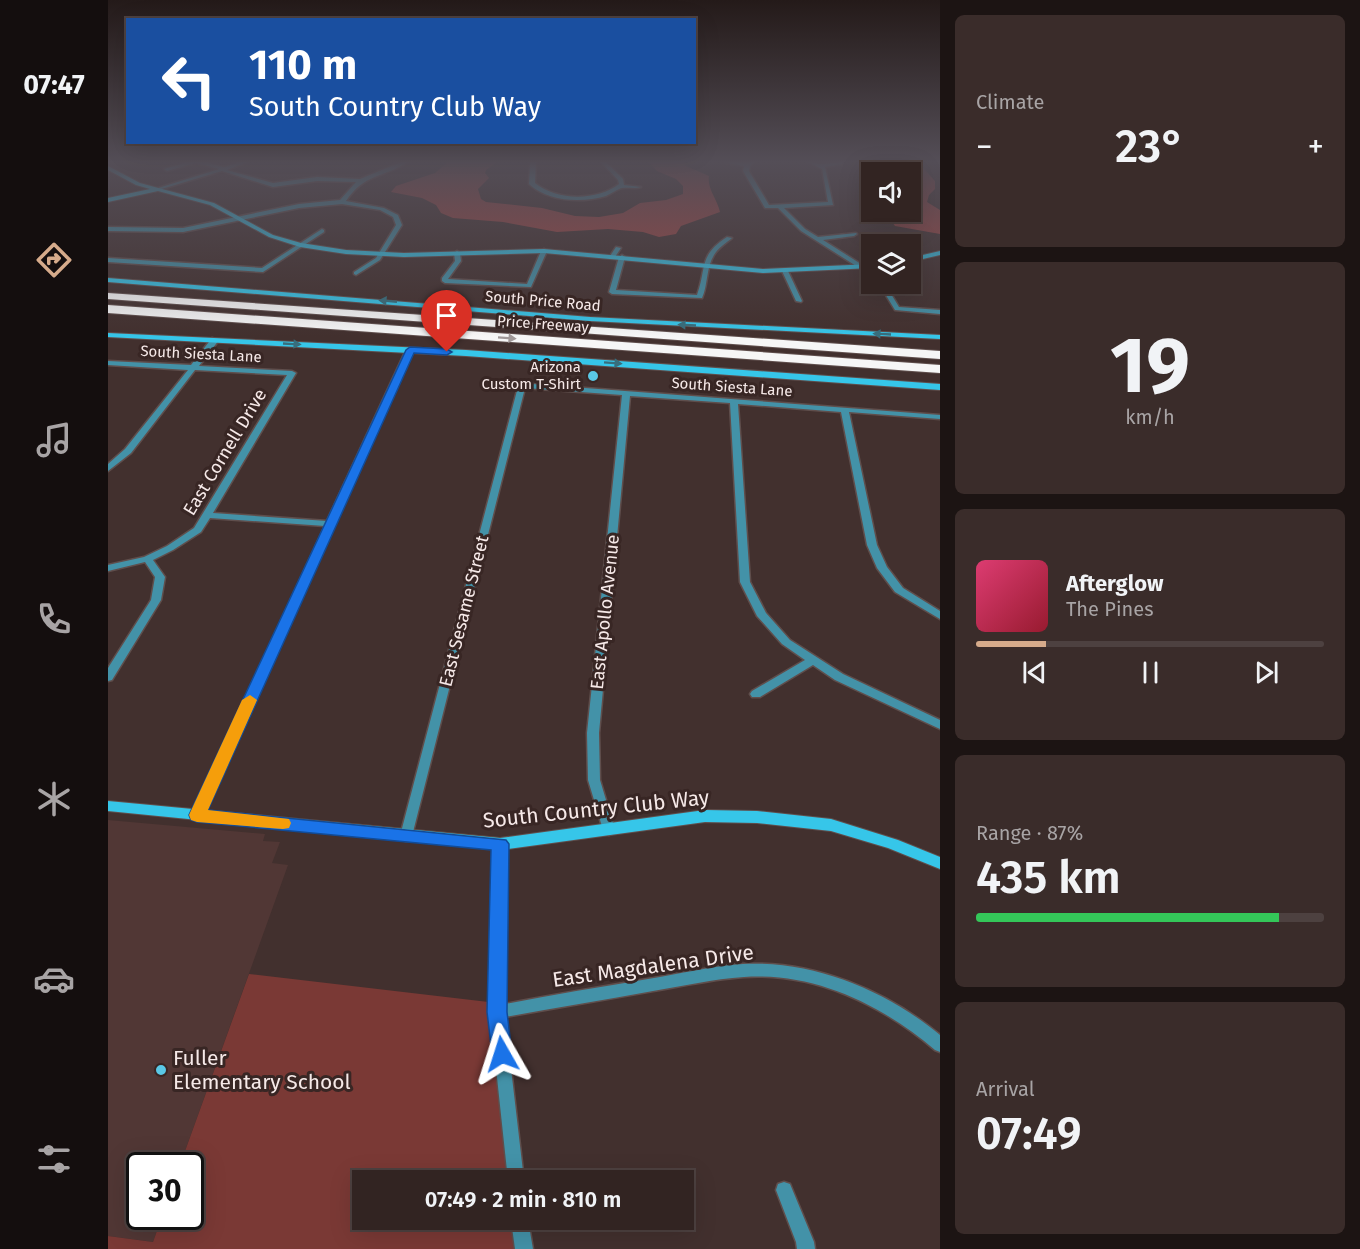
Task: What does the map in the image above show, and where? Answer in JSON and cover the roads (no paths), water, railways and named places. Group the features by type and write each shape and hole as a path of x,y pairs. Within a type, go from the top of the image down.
{"highway":[{"path":"108,287 418,314 464,321"},
{"name":"Price Freeway","path":"108,296 940,355"},
{"name":"Price Freeway","path":"108,309 940,369"},
{"path":"108,319 260,326 302,324"},
{"path":"649,334 736,336 940,347"},
{"path":"650,349 726,362 940,381"}],"main road":[{"path":"244,220 271,236 300,245 381,255 544,251 785,271 861,267"},
{"path":"921,258 940,254"},
{"name":"South Price Road","path":"108,280 608,320 940,337"},
{"path":"108,335 410,350 940,387"},
{"name":"South Country Club Way","path":"108,806 500,844 705,816 768,819 831,825 893,844 940,864"}],"street":[{"path":"108,229 183,230 235,220"},
{"path":"356,273 370,266 381,255 399,225 397,220"},
{"path":"793,220 816,239 861,263"},
{"path":"144,231 150,225"},
{"path":"108,260 263,270 322,231"},
{"path":"816,239 854,234"},
{"path":"622,257 612,292 700,297 705,266 719,244 729,238"},
{"path":"613,256 618,248"},
{"path":"457,253 458,261 445,281 529,286 544,251"},
{"path":"191,265 197,259"},
{"path":"785,271 798,301"},
{"path":"888,294 897,309 940,312"},
{"path":"108,468 128,451 215,340"},
{"path":"197,815 410,350"},
{"name":"South Siesta Lane","path":"108,363 292,372"},
{"name":"East Cornell Drive","path":"108,568 147,559 170,548 198,530 292,372"},
{"name":"South Siesta Lane","path":"522,385 940,417"},
{"name":"East Sesame Street","path":"406,836 522,385"},
{"name":"East Apollo Avenue","path":"609,830 594,780 593,733 626,393"},
{"path":"734,401 745,582 761,615 786,642 839,676 940,725"},
{"path":"844,409 872,545 882,568 899,590 940,616"},
{"path":"208,515 330,524"},
{"path":"108,677 156,600 160,576 147,559"},
{"path":"756,694 813,660"},
{"path":"500,844 497,1012 515,1170"},
{"name":"East Magdalena Drive","path":"497,1012 707,976 758,970 810,975 871,998 927,1033 940,1045"},
{"path":"784,1190 806,1249"},
{"path":"521,1230 524,1249"}],"place":[{"name":"Arizona Custom T-Shirt","path":"593,376"},
{"name":"Fuller Elementary School","path":"161,1070"}]}
